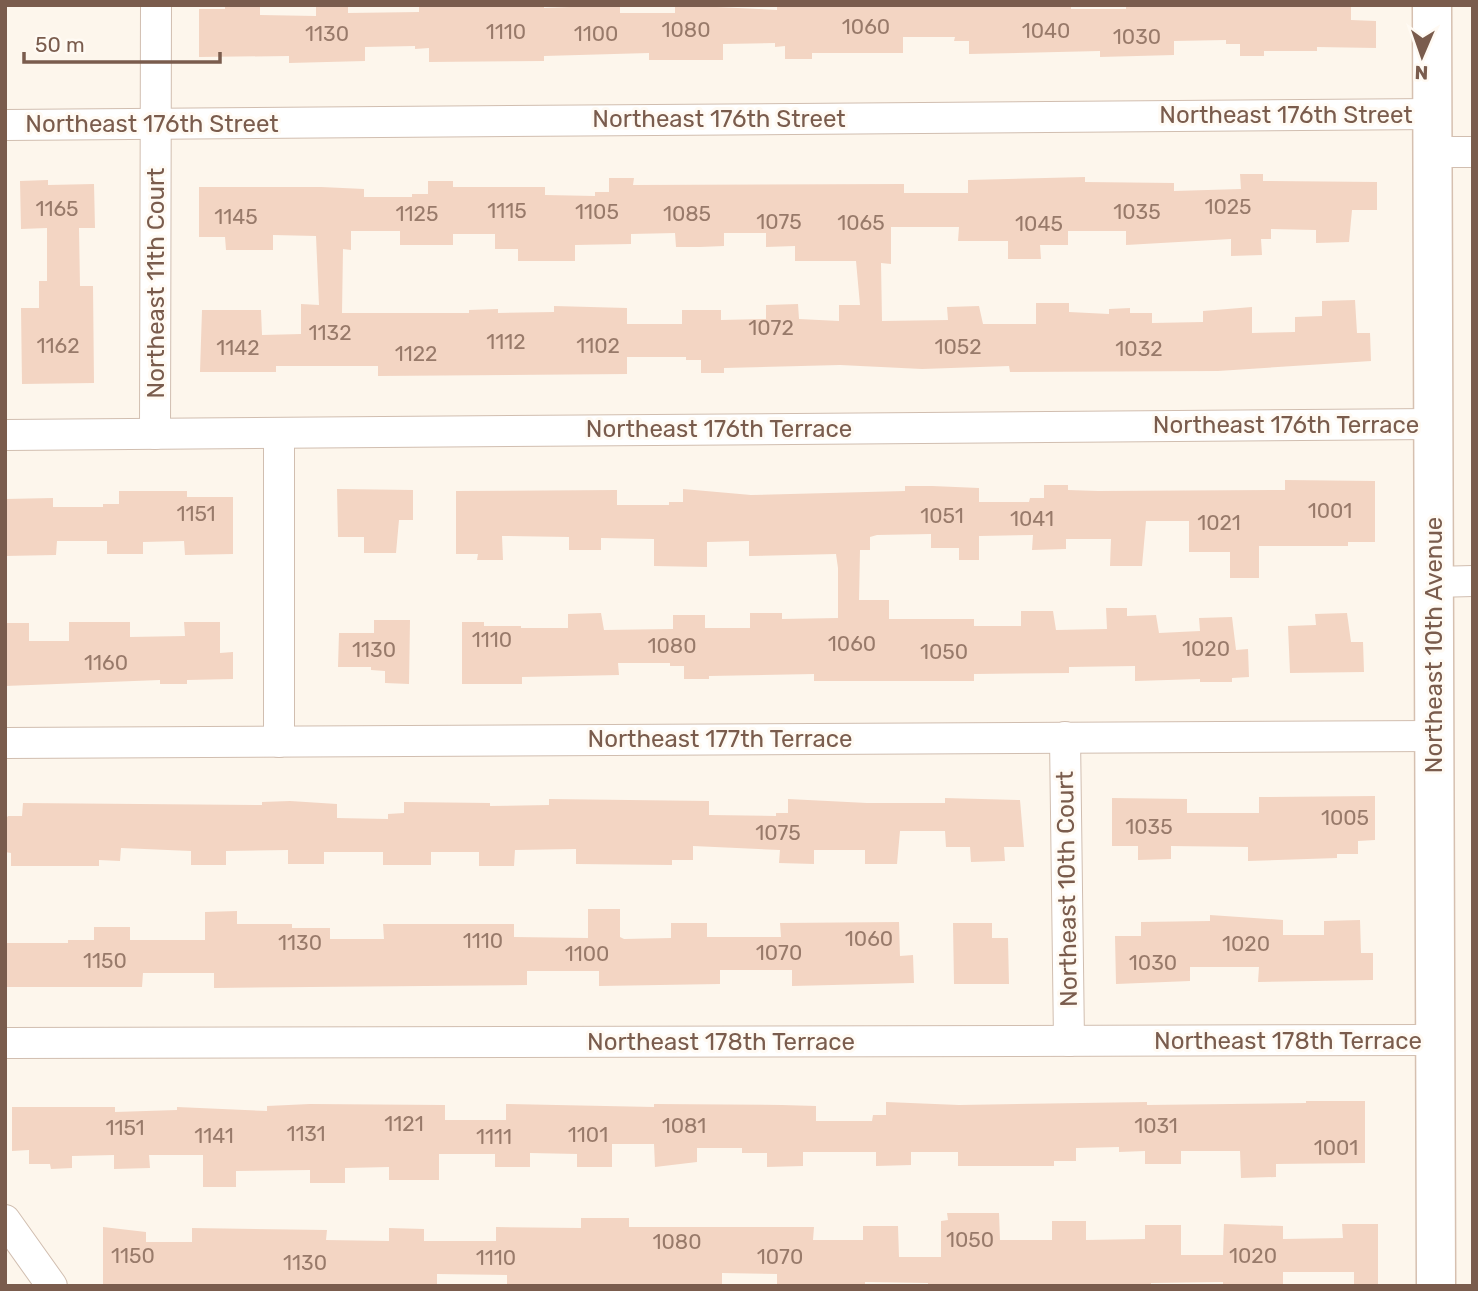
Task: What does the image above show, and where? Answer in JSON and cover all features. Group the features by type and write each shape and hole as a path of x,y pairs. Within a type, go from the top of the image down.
{"street":[{"name":"Northeast 11th Court","path":"155,434 156,5"},
{"name":"Northeast 10th Avenue","path":"1432,5 1436,1286"},
{"name":"Northeast 176th Street","path":"5,125 1432,114"},
{"name":"Northeast 176th Street","path":"1432,152 1473,152"},
{"name":"Northeast 176th Terrace","path":"5,435 1432,424"},
{"path":"279,433 279,742"},
{"path":"1434,582 1473,581"},
{"name":"Northeast 177th Terrace","path":"5,743 1435,736"},
{"name":"Northeast 10th Court","path":"1065,737 1069,1041"},
{"name":"Northeast 178th Terrace","path":"5,1043 1437,1040"},
{"path":"5,1220 52,1286"}],"building":[{"path":"225,5 260,5 260,15 316,16 316,5 348,5 348,13 419,12 419,5 544,5 544,8 620,5 620,13 675,13 675,5 777,10 777,5 1071,5 1071,9 1126,9 1126,5 1351,5 1351,20 1376,21 1376,48 1317,47 1317,51 1264,51 1264,56 1240,56 1240,44 1226,44 1226,40 1174,41 1174,55 1100,57 1100,51 969,54 969,41 954,41 955,37 903,37 903,53 812,53 812,59 785,59 785,46 775,47 775,43 723,44 723,60 649,60 649,53 544,56 544,61 429,62 429,48 415,49 415,46 365,47 365,61 289,63 289,56 199,57 199,9 225,9"},
{"path":"1240,174 1263,174 1263,181 1377,182 1377,210 1352,210 1349,242 1316,243 1316,230 1271,229 1271,239 1261,239 1262,255 1231,256 1231,239 1126,245 1126,231 1068,231 1068,245 1040,245 1041,259 1008,259 1008,241 958,241 959,227 891,227 891,264 881,263 882,321 948,320 947,307 979,306 983,324 1036,324 1036,303 1069,303 1069,312 1109,314 1109,309 1130,308 1130,313 1152,313 1152,323 1203,322 1203,311 1252,307 1252,333 1295,332 1295,317 1322,316 1322,301 1355,300 1357,333 1370,333 1371,361 1218,371 1010,372 1009,366 922,369 840,365 724,368 724,373 701,373 701,360 686,360 686,357 627,357 627,374 378,376 378,366 276,366 276,372 200,372 202,310 261,310 262,335 301,334 301,304 319,305 316,236 273,235 273,250 226,250 225,237 199,237 199,187 364,189 364,197 412,197 412,194 428,194 428,181 453,181 453,187 545,187 545,195 595,196 595,192 609,192 609,178 634,178 633,185 904,184 904,193 968,193 968,180 1085,177 1085,182 1174,183 1174,191 1241,189","holes":["351,231 400,231 400,245 453,245 453,234 495,234 495,249 518,249 518,261 575,261 575,245 631,244 631,234 675,233 676,247 700,247 724,246 724,233 766,233 766,247 795,246 795,261 856,261 860,305 839,305 839,321 799,319 798,304 766,305 766,319 721,320 721,310 682,310 682,324 627,324 627,308 554,306 554,312 498,313 498,309 469,310 469,313 342,313 343,249 351,250"]},
{"path":"48,180 48,185 94,184 95,228 79,228 80,286 93,286 94,383 22,384 21,308 39,308 39,281 47,281 47,228 21,229 20,181"},
{"path":"1285,480 1375,481 1375,542 1348,542 1348,546 1259,546 1259,578 1230,578 1230,552 1189,552 1189,521 1146,521 1142,566 1110,566 1111,539 1066,539 1066,549 1032,550 1033,535 979,536 979,560 959,560 959,548 931,548 931,534 877,535 870,537 870,550 860,550 859,600 889,600 889,619 974,619 974,626 1021,626 1021,611 1053,611 1056,630 1107,629 1106,608 1127,608 1127,616 1156,615 1159,633 1200,631 1199,618 1232,617 1236,650 1248,649 1249,677 1232,678 1232,682 1200,682 1200,679 1135,681 1135,666 1069,667 1069,673 974,674 974,681 814,681 814,674 684,679 684,666 670,666 670,663 618,663 619,675 522,677 522,684 462,684 462,622 484,622 484,626 568,628 568,614 601,613 604,630 673,629 673,615 705,615 705,628 750,628 750,613 782,613 782,619 838,618 838,568 836,554 749,556 749,541 707,542 707,567 654,566 654,539 601,538 601,550 569,550 569,537 502,536 503,560 477,560 478,554 456,554 456,491 617,490 617,505 669,505 669,502 683,502 683,489 751,495 905,491 905,486 932,486 979,488 979,502 1029,502 1030,498 1044,498 1044,485 1068,485 1068,490 1098,491 1285,490"},
{"path":"337,489 413,490 413,520 399,520 396,553 364,553 364,537 338,537"},
{"path":"119,491 187,491 187,497 233,497 233,554 185,555 184,541 143,542 143,554 107,554 107,541 57,541 56,555 5,556 5,499 53,498 53,507 103,507 103,504 119,504"},
{"path":"1347,613 1351,642 1363,642 1364,672 1290,673 1288,626 1316,625 1315,614"},
{"path":"374,620 410,620 409,684 385,683 385,671 371,670 371,667 338,667 339,633 374,633"},
{"path":"69,622 130,622 130,637 185,636 184,622 220,622 220,653 233,652 233,679 187,680 187,684 160,684 160,680 5,686 5,623 29,623 29,641 69,641"},
{"path":"1375,796 1375,840 1358,841 1358,854 1337,854 1337,858 1248,861 1248,847 1171,846 1171,859 1138,860 1138,846 1112,846 1112,798 1187,799 1187,813 1259,813 1259,797"},
{"path":"945,798 1020,800 1024,847 1004,847 1005,861 971,862 970,847 946,847 945,831 900,831 897,864 865,864 865,850 814,850 814,864 779,863 780,850 693,846 693,860 672,860 672,865 576,864 576,849 515,850 514,866 479,866 479,852 431,852 431,865 383,865 383,852 324,852 324,864 288,864 288,850 226,851 226,865 191,865 191,851 121,848 120,861 99,860 99,866 11,866 11,853 5,852 5,820 8,816 22,816 23,803 262,805 262,802 290,801 337,804 337,818 388,819 388,814 404,813 404,802 490,803 490,806 549,805 549,799 709,801 709,815 776,816 776,813 788,813 788,799 945,803"},
{"path":"588,909 620,909 620,937 624,939 671,938 671,923 707,923 707,937 781,937 780,923 899,922 900,956 913,955 914,983 792,986 792,970 720,970 720,984 599,986 599,971 527,971 527,985 214,988 214,973 143,973 142,987 5,987 5,943 68,943 68,940 94,940 94,927 130,927 130,940 205,940 205,912 237,911 237,924 292,924 292,928 330,928 330,939 384,939 383,924 514,924 514,937 588,938"},
{"path":"1210,915 1283,920 1283,935 1324,935 1324,921 1360,920 1361,953 1373,953 1373,980 1258,982 1259,967 1190,967 1190,981 1116,984 1115,936 1141,936 1141,922 1210,921"},
{"path":"953,923 992,923 992,938 1008,938 1009,984 954,984"},
{"path":"1365,1101 1365,1163 1276,1164 1276,1177 1241,1178 1240,1151 1181,1151 1181,1164 1145,1164 1145,1151 1119,1152 1119,1147 1076,1148 1076,1161 1054,1161 1054,1166 958,1166 958,1152 911,1152 911,1165 876,1166 876,1152 803,1152 803,1166 767,1167 767,1153 742,1153 742,1148 697,1148 697,1162 655,1167 654,1144 612,1144 612,1167 577,1167 577,1154 530,1153 530,1167 495,1167 495,1154 439,1154 439,1180 389,1180 389,1167 345,1168 345,1183 310,1183 310,1170 236,1171 236,1187 203,1187 203,1155 149,1155 150,1168 114,1169 114,1155 72,1156 72,1168 51,1169 50,1164 29,1164 29,1150 12,1151 12,1107 115,1107 115,1112 177,1110 177,1107 267,1111 267,1106 310,1104 445,1105 445,1120 506,1120 506,1104 654,1107 654,1104 782,1105 816,1106 816,1121 872,1121 873,1115 886,1115 886,1102 959,1105 1147,1102 1147,1105"},
{"path":"947,1213 999,1213 1000,1240 1052,1240 1052,1221 1086,1221 1086,1240 1145,1239 1145,1225 1181,1225 1181,1255 1223,1255 1224,1224 1283,1226 1283,1239 1343,1238 1342,1224 1378,1224 1378,1286 1354,1286 1354,1272 1283,1272 1283,1286 1223,1286 1223,1282 1151,1283 1151,1286 928,1286 928,1283 865,1282 865,1286 777,1286 777,1274 722,1273 722,1284 678,1286 507,1286 507,1275 437,1274 437,1285 103,1286 103,1227 146,1232 146,1242 192,1242 192,1228 327,1230 326,1240 389,1241 389,1228 424,1229 424,1241 496,1241 496,1227 581,1228 581,1218 629,1218 629,1227 814,1227 813,1240 863,1240 863,1226 898,1226 899,1257 941,1257 941,1221 948,1220"}]}
